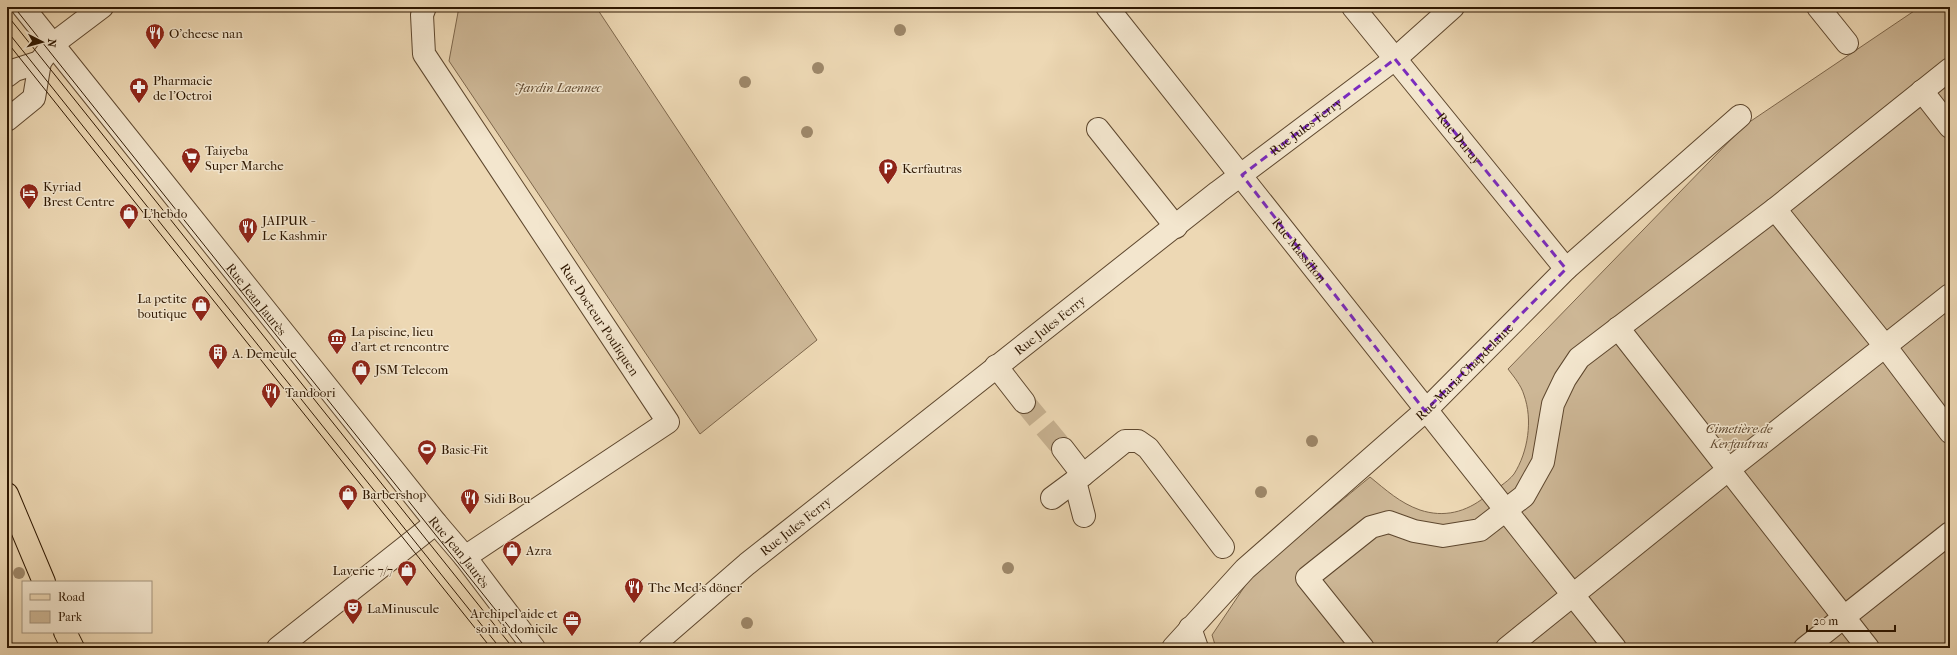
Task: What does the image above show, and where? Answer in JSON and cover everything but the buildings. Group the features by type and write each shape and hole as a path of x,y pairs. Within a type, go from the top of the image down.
{"main road":[{"path":"7,494 44,581"},
{"path":"66,633 73,648"}],"street":[{"name":"Rue Jean Jaurès","path":"23,7 465,558 534,648"},
{"path":"7,120 34,98 40,62 53,44 102,7"},
{"name":"Rue Docteur Pouliquen","path":"425,7 422,15 424,54 668,422 465,558"},
{"name":"Rue Massillon","path":"1107,7 1242,175 1425,411 1492,492 1615,648"},
{"name":"Rue Duruy","path":"1353,7 1566,269"},
{"name":"Rue Jules Ferry","path":"650,648 747,564 996,366 1242,175 1395,59 1453,7"},
{"path":"1818,7 1847,43"},
{"path":"7,76 14,70 40,62"},
{"path":"1363,648 1307,578 1371,527 1389,522 1414,531 1443,536 1480,530 1524,496 1543,462 1553,404 1565,379 1579,358 1775,209 1950,69"},
{"path":"1922,91 1950,127"},
{"name":"Rue Maria Chapdelaine","path":"1173,648 1193,638 1245,569 1425,411 1566,269 1740,116"},
{"path":"1098,129 1176,226"},
{"path":"1775,209 1885,346 1950,432"},
{"path":"1507,648 1728,470 1950,295"},
{"path":"1618,328 1868,648"},
{"path":"996,366 1024,402"},
{"path":"1052,498 1125,441 1138,441 1148,448 1223,547"},
{"path":"1062,449 1079,478 1084,516"},
{"path":"278,648 436,523"},
{"path":"1805,648 1950,533"}],"highlighted area":[{"path":"1395,59 1566,269 1425,411 1242,175"}],"green space":[{"name":"Jardin Laennec","path":"459,7 596,7 817,340 700,434 449,61"},
{"name":"Cimetière de Kerfautras","path":"1920,7 1950,7 1950,648 1216,648 1212,635 1253,574 1370,477 1406,504 1420,510 1438,513 1462,510 1478,502 1508,480 1514,474 1523,456 1528,436 1528,415 1523,391 1508,369 1745,125"}],"tunnel":[{"path":"1024,402 1063,449"}],"tram line":[{"path":"14,7 526,648"},
{"path":"7,15 513,648"},
{"path":"7,31 500,648"},
{"path":"7,42 491,648"}],"place":[{"name":"O'cheese nan","path":"155,50"},
{"name":"Pharmacie de l'Octroi","path":"139,104"},
{"name":"Taiyeba Super Marche","path":"191,174"},
{"name":"Kerfautras","path":"888,185"},
{"name":"Kyriad Brest Centre","path":"29,210"},
{"name":"L'hebdo","path":"129,230"},
{"name":"JAIPUR - Le Kashmir","path":"248,244"},
{"name":"La petite boutique","path":"201,322"},
{"name":"La piscine, lieu d'art et rencontre","path":"337,355"},
{"name":"A. Demeule","path":"218,370"},
{"name":"JSM Telecom","path":"361,386"},
{"name":"Tandoori","path":"271,409"},
{"name":"Basic-Fit","path":"427,466"},
{"name":"Barbershop","path":"348,511"},
{"name":"Sidi Bou","path":"470,515"},
{"name":"Azra","path":"512,567"},
{"name":"Laverie 7/7","path":"407,587"},
{"name":"The Med’s döner","path":"634,604"},
{"name":"LaMinuscule","path":"353,625"},
{"name":"Archipel aide et soin à domicile","path":"572,637"}]}
